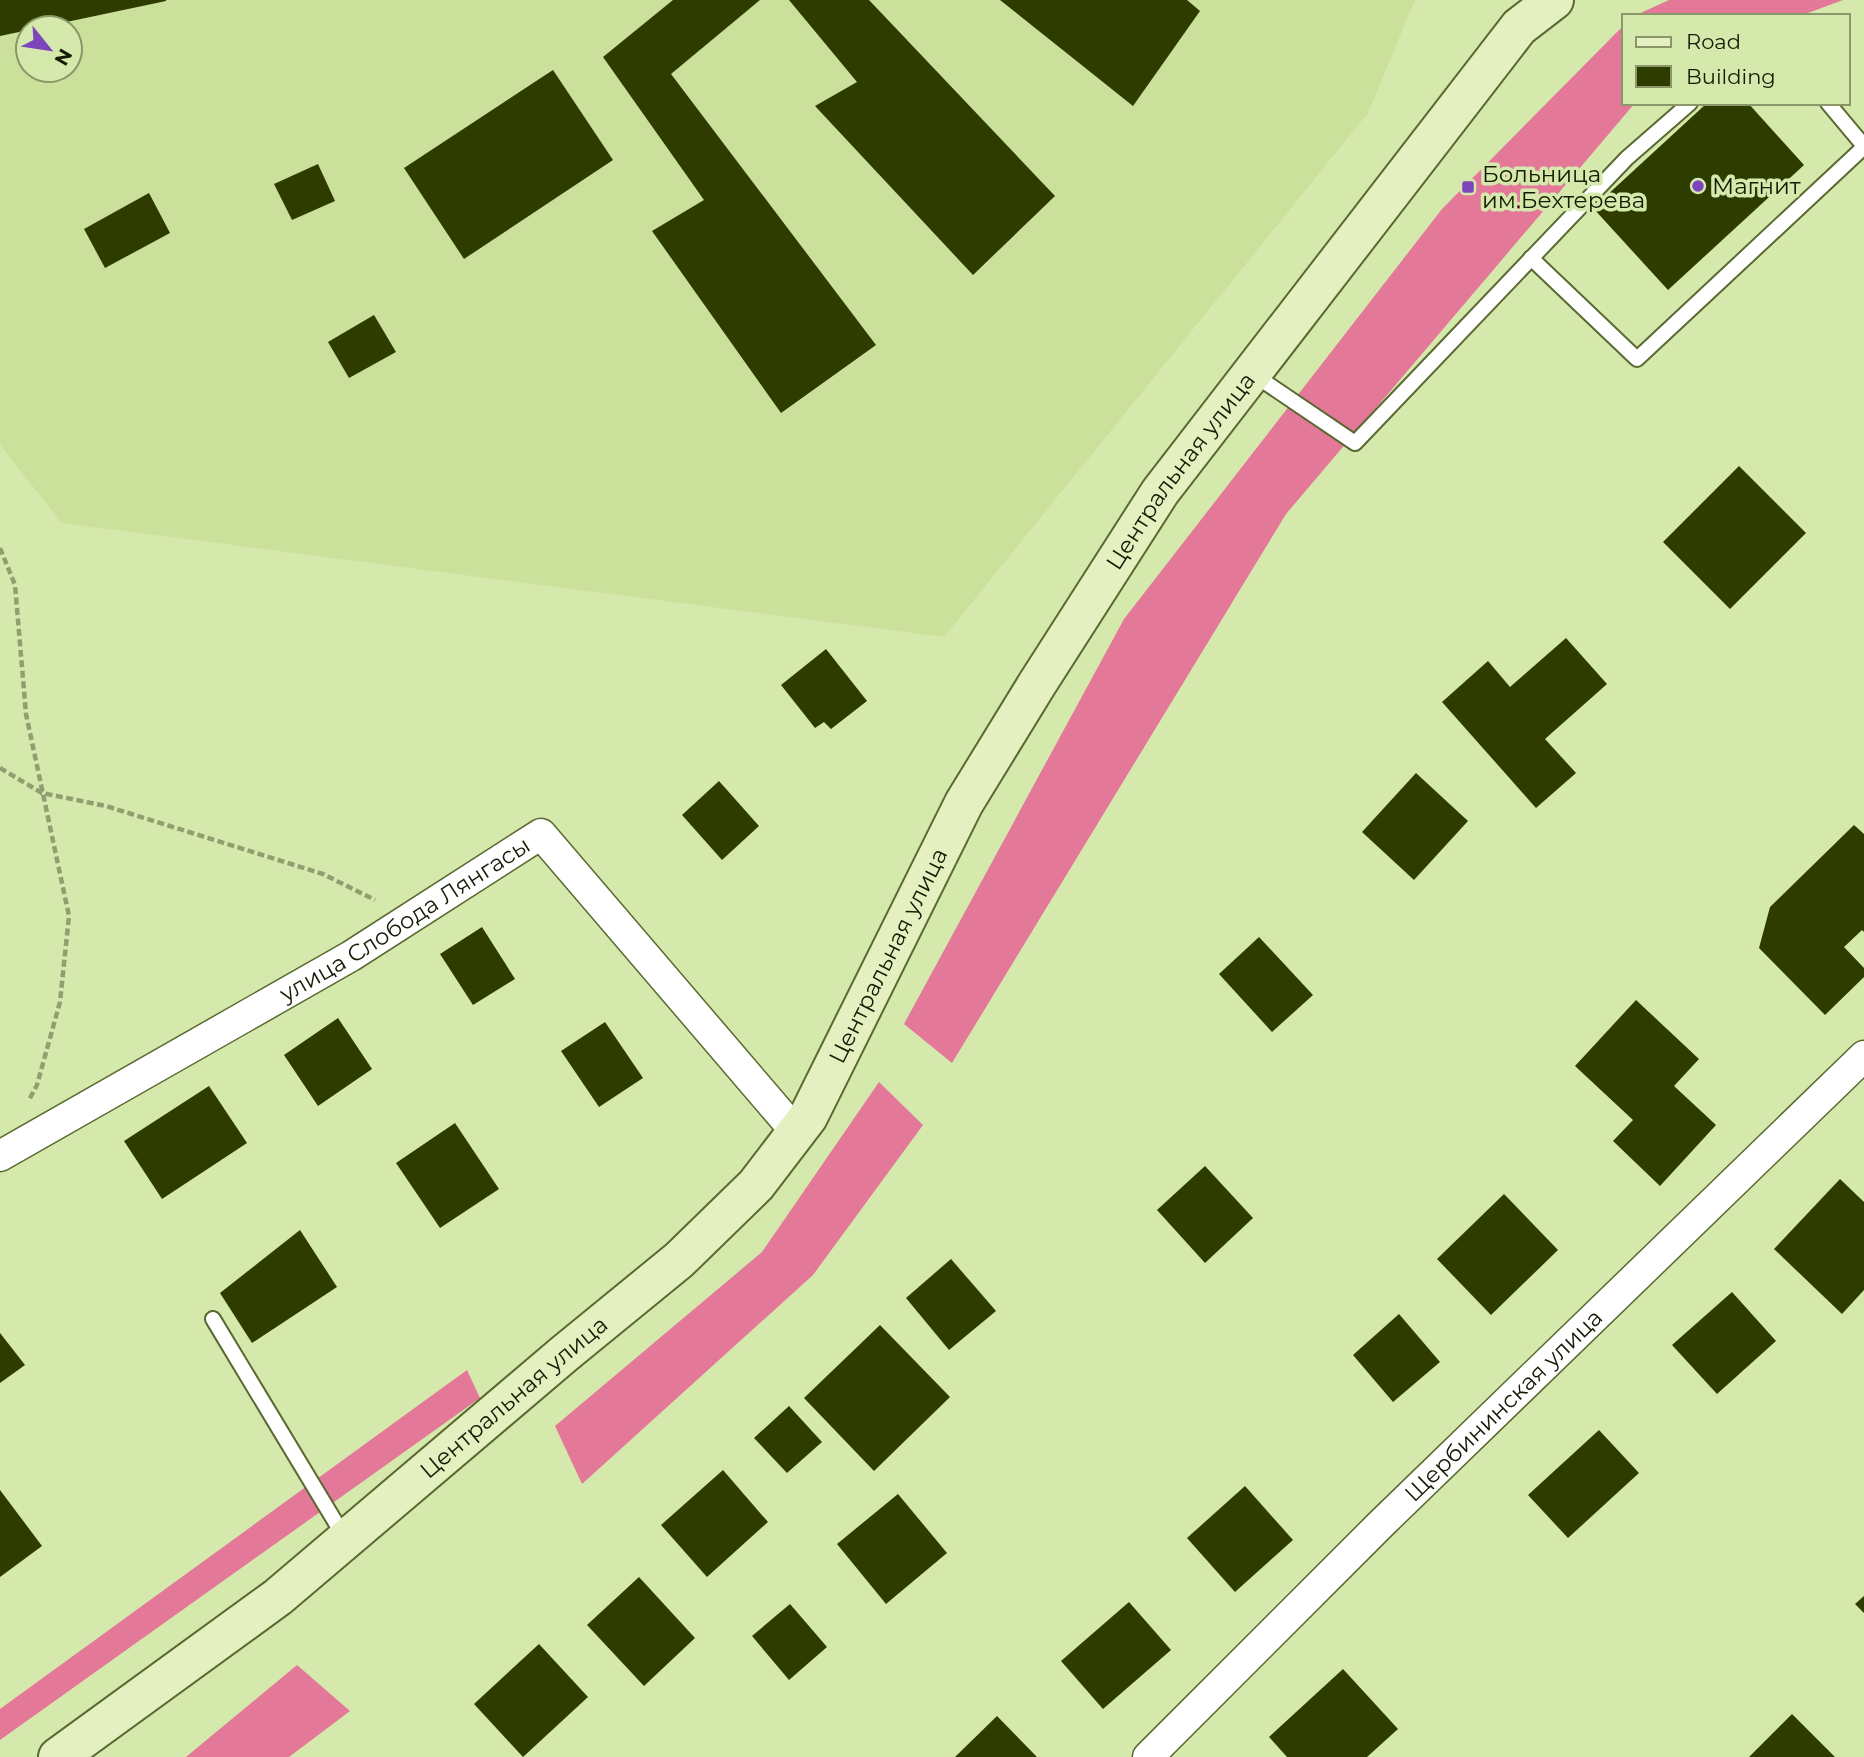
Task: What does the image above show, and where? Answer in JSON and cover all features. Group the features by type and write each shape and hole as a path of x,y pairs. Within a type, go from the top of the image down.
{"street":[{"name":"Центральная улица","path":"58,1757 278,1597 679,1260 756,1185 808,1116 964,803 1160,492 1519,27 1555,0"},
{"name":"улица Слобода Лянгасы","path":"1,1155 351,956 541,834 796,1132"},
{"name":"Щербининская улица","path":"1148,1757 1382,1523 1864,1056"}],"lane":[{"path":"1252,373 1355,443 1628,158 1688,105"},
{"path":"1531,258 1637,359 1864,146 1830,105"},
{"path":"214,1319 346,1539"}],"path":[{"path":"0,548 15,585 26,714 69,916 60,1002 37,1085 1,1155"},
{"path":"0,768 42,793 106,806 323,874 411,917"}],"shaded area":[{"path":"0,0 1415,0 1368,113 944,637 62,523 0,445"},
{"path":"1669,0 1843,0 1805,14 1638,14"},
{"path":"1622,27 1622,105 1633,105 1286,514 952,1063 904,1024 1124,619 1442,209"},
{"path":"879,1082 923,1125 813,1275 582,1484 555,1426 762,1252"},
{"path":"467,1370 480,1398 0,1740 0,1709"},
{"path":"297,1665 350,1711 289,1757 186,1757"}],"building":[{"path":"0,0 166,0 84,18 84,14 14,14 14,33 0,36"},
{"path":"673,0 760,0 671,74 876,345 781,413 652,231 704,200 603,57"},
{"path":"789,0 869,0 1055,196 973,275 815,106 857,82"},
{"path":"1000,0 1187,0 1200,11 1133,106"},
{"path":"553,70 613,160 464,259 404,168"},
{"name":"Магнит","path":"1705,105 1750,105 1804,165 1668,290 1593,208"},
{"path":"318,164 335,201 292,220 274,184"},
{"path":"149,193 170,233 105,268 84,229"},
{"path":"374,315 396,352 349,378 328,342"},
{"path":"1739,466 1806,533 1730,609 1663,542"},
{"path":"1566,638 1607,684 1545,739 1576,773 1536,808 1442,702 1488,661 1510,687"},
{"path":"826,649 867,701 831,729 824,722 815,728 781,685"},
{"path":"1416,773 1468,821 1414,880 1362,832"},
{"path":"719,781 759,826 722,860 682,815"},
{"path":"1854,825 1864,834 1864,932 1862,930 1844,947 1864,968 1864,977 1825,1015 1759,948 1770,907"},
{"path":"482,927 515,979 473,1005 440,954"},
{"path":"1259,937 1313,995 1272,1032 1219,974"},
{"path":"1636,1000 1699,1059 1674,1086 1716,1125 1660,1186 1613,1141 1633,1120 1575,1066"},
{"path":"338,1018 372,1069 318,1106 284,1055"},
{"path":"605,1022 643,1078 599,1107 561,1051"},
{"path":"209,1086 247,1143 162,1199 124,1141"},
{"path":"455,1123 499,1189 440,1228 396,1163"},
{"path":"1205,1166 1253,1218 1205,1263 1157,1210"},
{"path":"1840,1179 1864,1202 1864,1290 1842,1314 1774,1249"},
{"path":"1504,1194 1558,1250 1491,1315 1437,1259"},
{"path":"300,1230 337,1287 252,1343 220,1293"},
{"path":"951,1259 996,1311 949,1350 906,1298"},
{"path":"1732,1292 1776,1341 1717,1394 1672,1345"},
{"path":"1399,1314 1440,1362 1393,1402 1353,1355"},
{"path":"880,1325 950,1397 874,1471 804,1398"},
{"path":"0,1333 25,1365 0,1383"},
{"path":"789,1406 822,1442 787,1473 754,1438"},
{"path":"1599,1430 1639,1473 1568,1538 1528,1495"},
{"path":"723,1470 768,1522 707,1577 661,1525"},
{"path":"1245,1486 1293,1540 1235,1592 1187,1538"},
{"path":"0,1490 42,1546 0,1577"},
{"path":"898,1494 947,1553 886,1604 837,1544"},
{"path":"639,1577 695,1638 644,1686 587,1625"},
{"path":"1864,1596 1864,1613 1855,1604"},
{"path":"1129,1602 1171,1650 1103,1709 1061,1661"},
{"path":"790,1604 827,1647 789,1680 752,1636"},
{"path":"539,1644 588,1697 523,1757 474,1704"},
{"path":"1343,1669 1398,1729 1367,1757 1287,1757 1269,1737"},
{"path":"1792,1714 1835,1757 1749,1757"},
{"path":"997,1716 1037,1757 955,1757"}],"place":[{"name":"Магнит","path":"1698,186"},
{"name":"Больница им.Бехтерева","path":"1468,187"}]}
